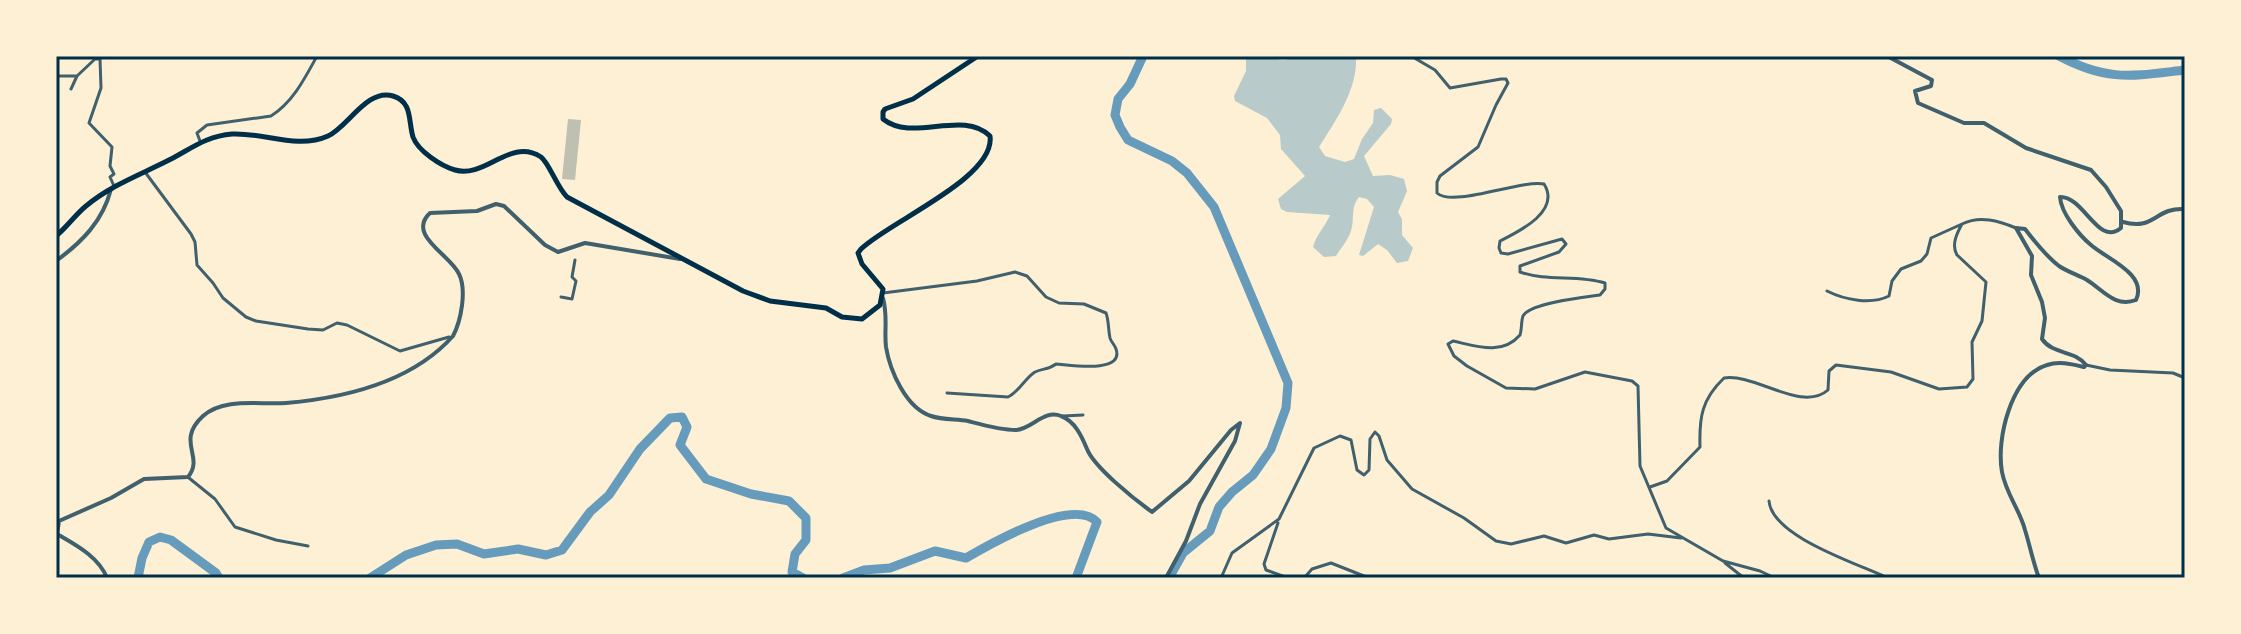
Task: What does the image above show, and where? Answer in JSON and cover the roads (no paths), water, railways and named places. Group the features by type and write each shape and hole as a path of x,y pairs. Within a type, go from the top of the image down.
{"highway":[{"path":"56,236 85,206 112,188 200,141 234,134 285,141 314,140 333,133 373,100 381,96 395,97 406,105 416,143 448,167 469,172 510,153 537,155 543,158 557,187 567,197 743,291 770,301 826,308 854,320 870,314 880,305 883,295 880,284 859,260 861,249 890,226 956,186 982,160 991,143 990,136 982,129 971,126 894,126 883,119 883,112 913,99 978,56"}],"street":[{"path":"200,141 197,133 207,125 271,116 301,86 317,56"},
{"path":"1411,56 1435,70 1450,88 1501,79 1506,79 1508,83 1478,147 1440,176 1437,193 1446,199 1496,193 1534,182 1544,184 1549,192 1548,198 1537,219 1528,228 1500,241 1501,253 1508,254 1562,239 1566,244 1559,252 1520,266 1520,272 1554,280 1591,278 1605,283 1600,295 1526,311 1520,335 1506,346 1492,349 1453,341 1448,344 1449,350 1467,366 1506,388 1535,389 1585,372 1632,381 1638,386 1640,401 1640,466 1666,528 1723,561 1744,578"},
{"path":"1827,291 1850,299 1884,299 1889,296 1892,281 1901,269 1921,261 1927,254 1931,238 1972,220 1995,220 2025,229 2061,268 2088,281 2111,299 2131,302 2139,295 2136,281 2119,264 2090,244 2060,202 2060,197 2071,198 2097,227 2116,232 2123,222 2121,211 2091,170 2026,148 1984,123 1964,123 1918,103 1915,91 1931,86 1932,80 1887,56"},
{"path":"56,261 79,245 106,208 112,188 110,177 114,174 110,166 112,147 89,123 101,88 100,59 90,62 77,76 71,89"},
{"path":"56,73 59,76 77,76"},
{"path":"145,171 191,234 195,242 197,265 223,298 246,317 308,329 323,330 337,323 347,325 400,351 453,336"},
{"path":"188,477 194,462 189,437 192,429 210,411 255,402 285,403 326,397 391,381 402,376 453,336 457,328 463,284 458,270 425,236 422,226 430,213 477,211 496,204 504,206 545,245 558,252 585,243 686,260"},
{"path":"2123,222 2135,226 2147,224 2162,212 2185,209"},
{"path":"1650,487 1667,481 1700,447 1699,423 1704,402 1724,378 1745,377 1792,396 1811,396 1828,390 1829,371 1836,365 1891,372 1939,389 1967,387 1973,379 1975,368 1972,342 1982,321 1986,282 1954,250 1956,235 1962,224"},
{"path":"2016,228 2032,256 2031,275 2045,318 2042,339 2050,348 2082,359 2086,365"},
{"path":"561,297 572,299 576,281 572,277 575,260"},
{"path":"947,393 1008,397 1036,372 1056,364 1098,367 1110,363 1117,350 1109,336 1106,313 1084,304 1059,303 1046,297 1027,276 1015,272 883,295 888,320 886,345 905,394 919,410 933,417 1009,430 1024,429 1049,415 1083,415"},
{"path":"2039,578 2029,551 2026,531 2008,493 2002,470 2003,427 2014,398 2034,370 2060,362 2110,370 2173,373 2185,378"},
{"path":"1062,416 1075,425 1097,467 1112,476 1152,512 1189,481 1240,423 1235,441 1200,504 1186,541 1166,578"},
{"path":"1288,578 1266,570 1264,564 1279,519 1314,448 1340,436 1351,440 1357,470 1364,475 1369,470 1370,439 1375,432 1387,460 1412,489 1464,518 1496,541 1511,544 1544,536 1566,543 1594,535 1609,539 1648,534 1681,538"},
{"path":"107,578 83,548 57,534 59,521 111,498 144,479 188,477 215,499 235,527 308,546"},
{"path":"1769,501 1776,520 1788,531 1851,564 1888,578"},
{"path":"1221,578 1232,553 1279,519"},
{"path":"1723,561 1775,578"},
{"path":"1304,578 1312,569 1331,563 1369,578"}],"waterway":[{"path":"1143,56 1130,84 1118,99 1115,115 1120,127 1128,140 1172,161 1187,173 1214,207 1288,383 1286,408 1271,449 1253,475 1219,507 1210,531 1183,553 1169,578"},
{"path":"2059,56 2092,70 2120,75 2185,70"},
{"path":"370,578 406,555 436,545 457,544 484,554 518,549 546,555 562,550 590,512 609,495 640,449 670,418 682,417 687,427 680,445 706,479 751,494 789,501 806,518 806,540 795,554 792,572 803,578"},
{"path":"843,578 864,570 890,568 935,551 966,558 1032,525 1070,515 1085,516 1097,522 1076,578"},
{"path":"138,578 149,542 160,537 171,540 219,578"}]}
